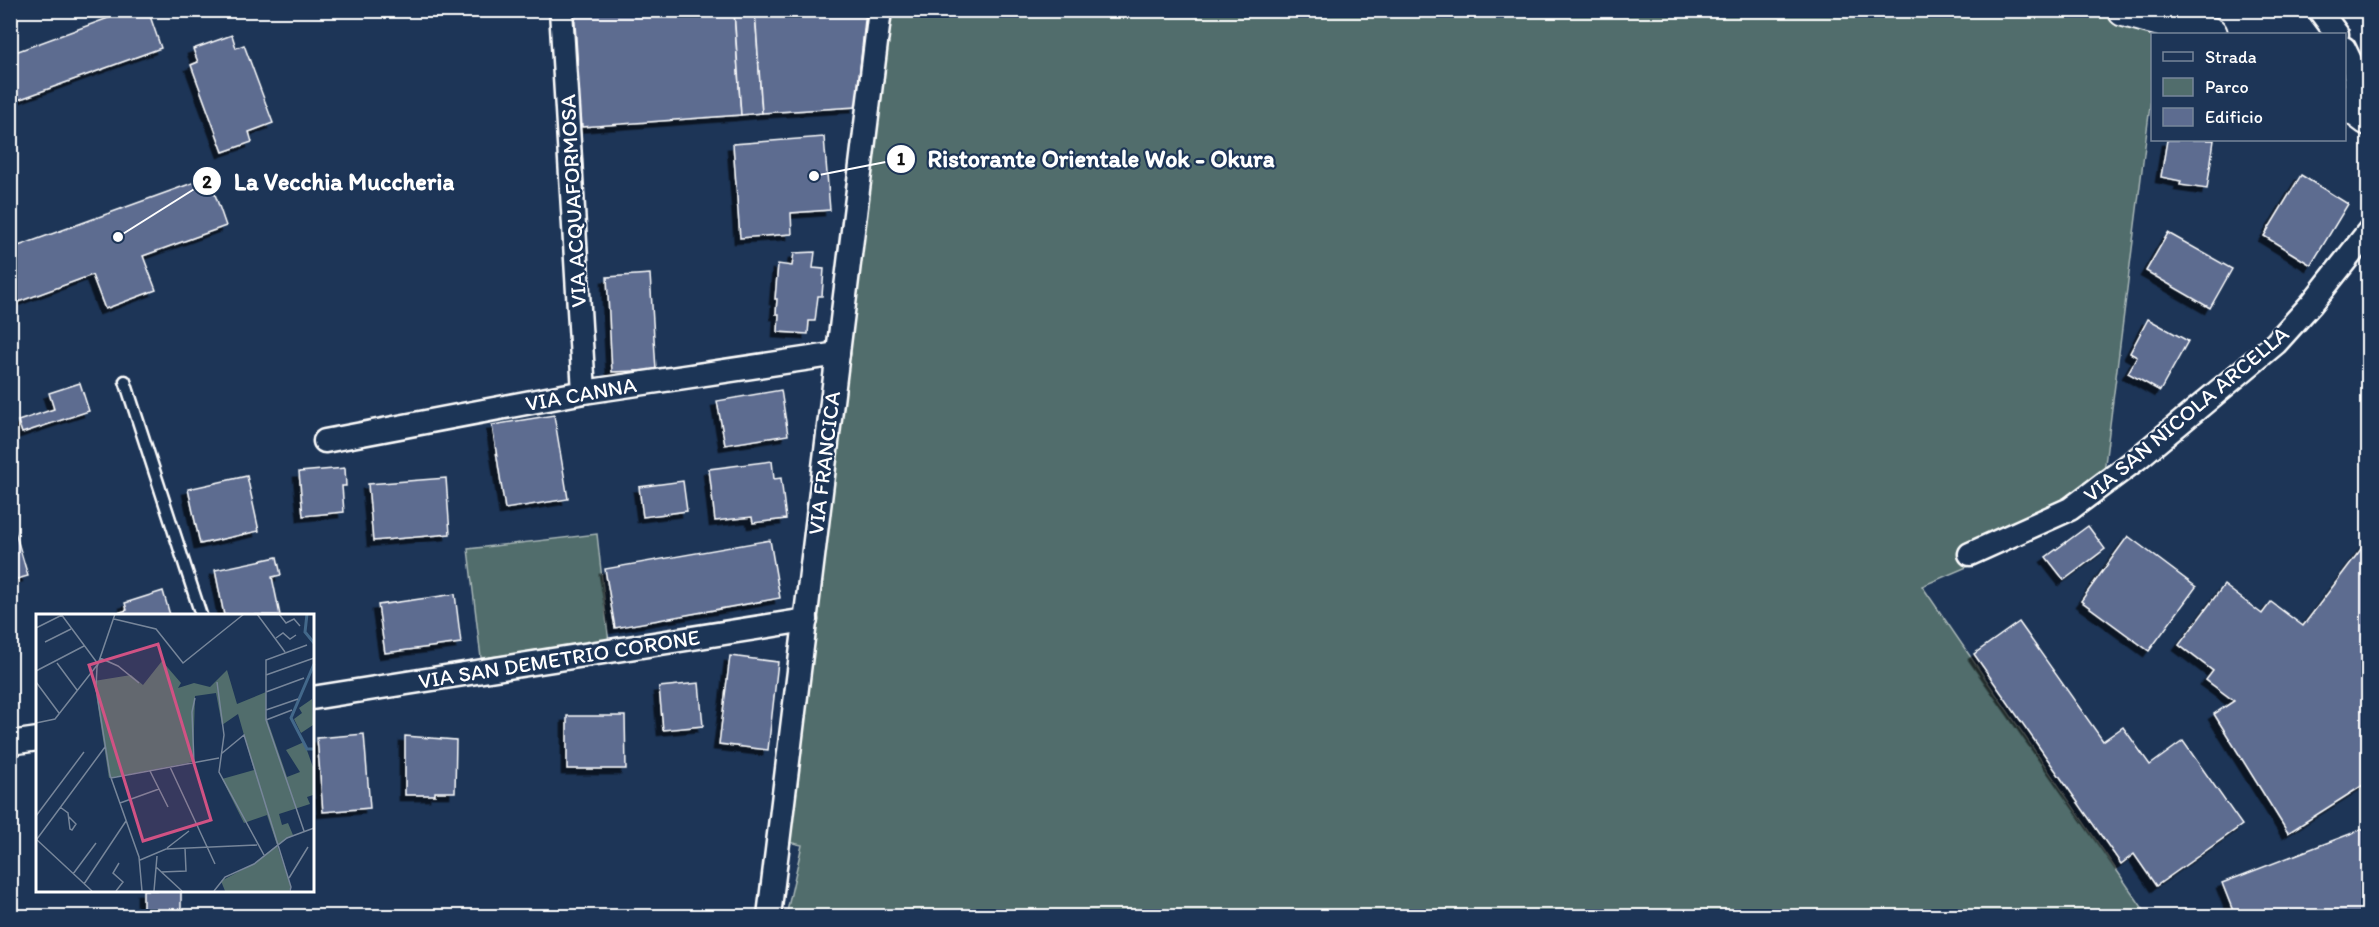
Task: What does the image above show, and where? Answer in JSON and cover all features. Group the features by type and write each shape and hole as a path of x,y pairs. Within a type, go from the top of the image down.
{"main road":[{"path":"2124,10 2207,33"}],"street":[{"name":"VIA ACQUAFORMOSA","path":"561,10 584,392"},
{"name":"VIA FRANCICA","path":"770,916 880,10"},
{"path":"2319,10 2336,33"},
{"path":"2346,52 2354,69 2360,110"},
{"name":"VIA SAN NICOLA ARCELLA","path":"1970,554 2070,509 2137,459 2276,343 2312,303 2368,232"},
{"name":"VIA CANNA","path":"325,441 584,392 838,354"},
{"name":"VIA SAN DEMETRIO CORONE","path":"314,698 806,620"},
{"path":"10,743 36,739"}],"lane":[{"path":"125,381 201,614"}],"green space":[{"path":"878,11 2163,11 2160,33 2151,33 2151,98 2103,480 2023,543 1922,586 2148,916 883,916 845,910 807,916 786,916 802,845 779,840"},
{"path":"597,534 609,643 481,658 468,549"}],"building":[{"path":"130,10 148,10 161,48 15,101 10,87 10,54"},
{"path":"574,10 734,10 741,115 582,127"},
{"path":"734,10 755,10 762,113 741,115"},
{"path":"755,10 866,10 856,107 762,113"},
{"path":"232,35 236,48 244,45 273,123 249,132 252,142 223,152 191,65 198,62 193,49"},
{"path":"824,137 830,210 791,213 792,234 740,238 733,144"},
{"path":"2167,141 2214,141 2207,189 2180,185 2181,181 2161,177"},
{"path":"2301,175 2348,204 2311,265 2264,236"},
{"path":"209,177 226,226 143,256 156,290 105,309 92,275 10,305 10,249"},
{"path":"2168,233 2232,269 2210,308 2146,271"},
{"path":"815,252 813,268 824,269 822,296 818,296 815,321 809,321 808,334 778,332 779,314 776,314 777,299 775,299 778,264 792,266 794,253"},
{"path":"650,274 656,370 612,372 607,277"},
{"path":"2148,319 2188,341 2160,391 2128,373 2137,357 2130,353"},
{"path":"80,383 89,411 22,433 18,421 54,409 49,393"},
{"path":"781,390 788,435 725,445 717,401"},
{"path":"554,415 568,499 505,509 492,425"},
{"path":"772,461 774,479 781,478 786,519 753,523 752,517 715,521 709,469"},
{"path":"345,468 346,486 342,486 344,512 303,516 299,472"},
{"path":"247,476 259,531 200,544 188,489"},
{"path":"446,478 450,534 373,541 368,484"},
{"path":"683,481 687,511 643,517 639,487"},
{"path":"13,525 28,576 10,581 10,526"},
{"path":"2088,526 2105,549 2064,580 2046,557"},
{"path":"2128,536 2196,587 2149,651 2081,601"},
{"path":"770,540 780,598 615,628 605,569"},
{"path":"2368,540 2368,782 2288,833 2214,714 2234,701 2206,680 2213,671 2179,645 2224,585 2262,614 2271,602 2303,626"},
{"path":"277,557 281,575 272,577 280,614 224,614 215,570"},
{"path":"163,591 170,614 115,614 127,610 125,603"},
{"path":"455,594 461,643 385,653 378,605"},
{"path":"2019,622 2103,741 2123,727 2150,765 2183,741 2242,825 2156,886 2134,854 2121,864 1974,654"},
{"path":"730,656 778,662 768,750 719,744"},
{"path":"699,683 703,726 663,730 659,687"},
{"path":"567,716 625,716 626,769 567,769"},
{"path":"364,734 370,808 323,812 317,738"},
{"path":"405,736 456,740 455,792 405,795"},
{"path":"2368,827 2368,916 2235,916 2222,883"},
{"path":"143,891 181,891 181,916 143,916"}],"place":[{"name":"Ristorante Orientale Wok - Okura","path":"814,176"},
{"name":"La Vecchia Muccheria","path":"118,237"}]}
